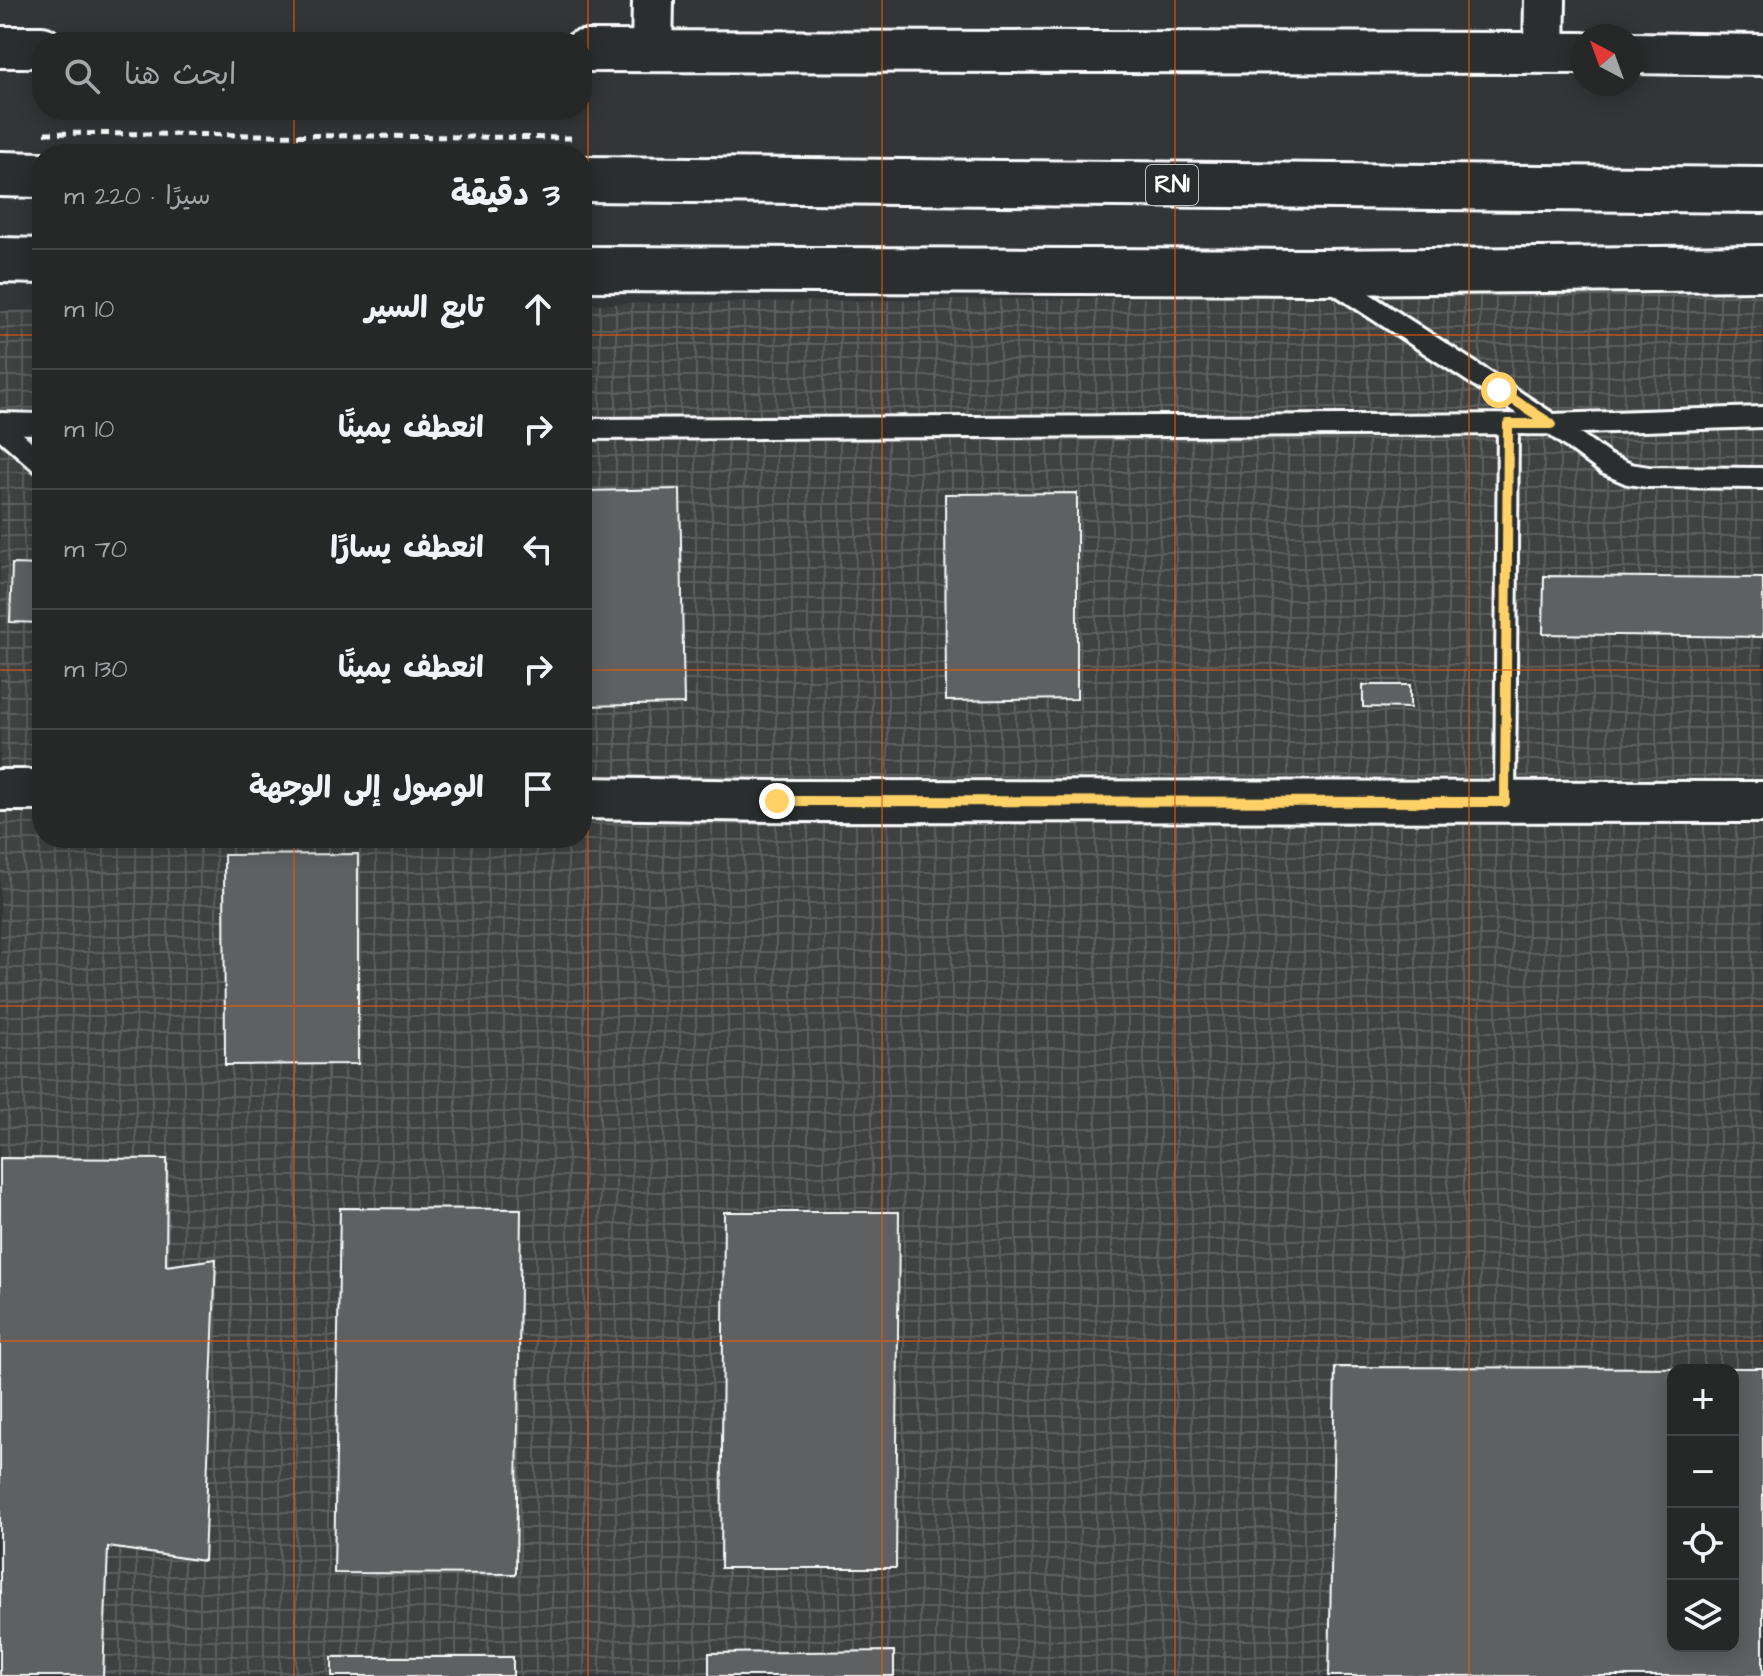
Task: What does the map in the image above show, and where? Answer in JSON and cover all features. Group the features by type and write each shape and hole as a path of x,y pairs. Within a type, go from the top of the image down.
{"highway":[{"path":"0,174 32,175"},
{"name":"RN1","path":"592,179 1763,190"},
{"path":"0,260 32,261"},
{"path":"592,269 1319,272 1763,268"}],"street":[{"path":"652,51 653,0"},
{"path":"1544,52 1545,0"},
{"path":"0,47 32,47"},
{"path":"592,51 1571,53"},
{"path":"1643,53 1763,55"},
{"path":"0,790 32,790"},
{"path":"592,798 1763,802"}],"lane":[{"path":"1319,272 1551,424 1606,464 1629,474 1659,478 1763,478"},
{"path":"592,429 1551,424 1763,417"},
{"path":"0,425 32,424"},
{"path":"1505,802 1508,424"},
{"path":"0,425 32,455"}],"shaded area":[{"path":"1763,291 1763,1676 0,1676 0,311 32,310 32,848 592,848 592,304"}],"building":[{"path":"680,489 684,704 592,706 592,491"},
{"path":"1077,493 1077,699 946,701 945,494"},
{"path":"12,564 32,565 32,623 10,622"},
{"path":"1544,576 1763,578 1763,637 1543,634"},
{"path":"1363,685 1410,685 1410,708 1363,707"},
{"path":"358,854 358,1064 225,1065 224,855"},
{"path":"0,1158 167,1159 166,1266 216,1259 204,1561 108,1547 103,1676 0,1676"},
{"path":"340,1208 521,1209 516,1574 334,1573"},
{"path":"724,1212 899,1212 896,1568 721,1568"},
{"path":"1335,1367 1667,1368 1667,1652 1739,1652 1739,1368 1763,1368 1763,1676 1329,1676"},
{"path":"894,1651 894,1676 709,1676 709,1653"},
{"path":"332,1657 513,1657 513,1676 332,1676"}],"route":[{"path":"777,801 1505,802 1508,424 1551,424 1499,390"}]}
